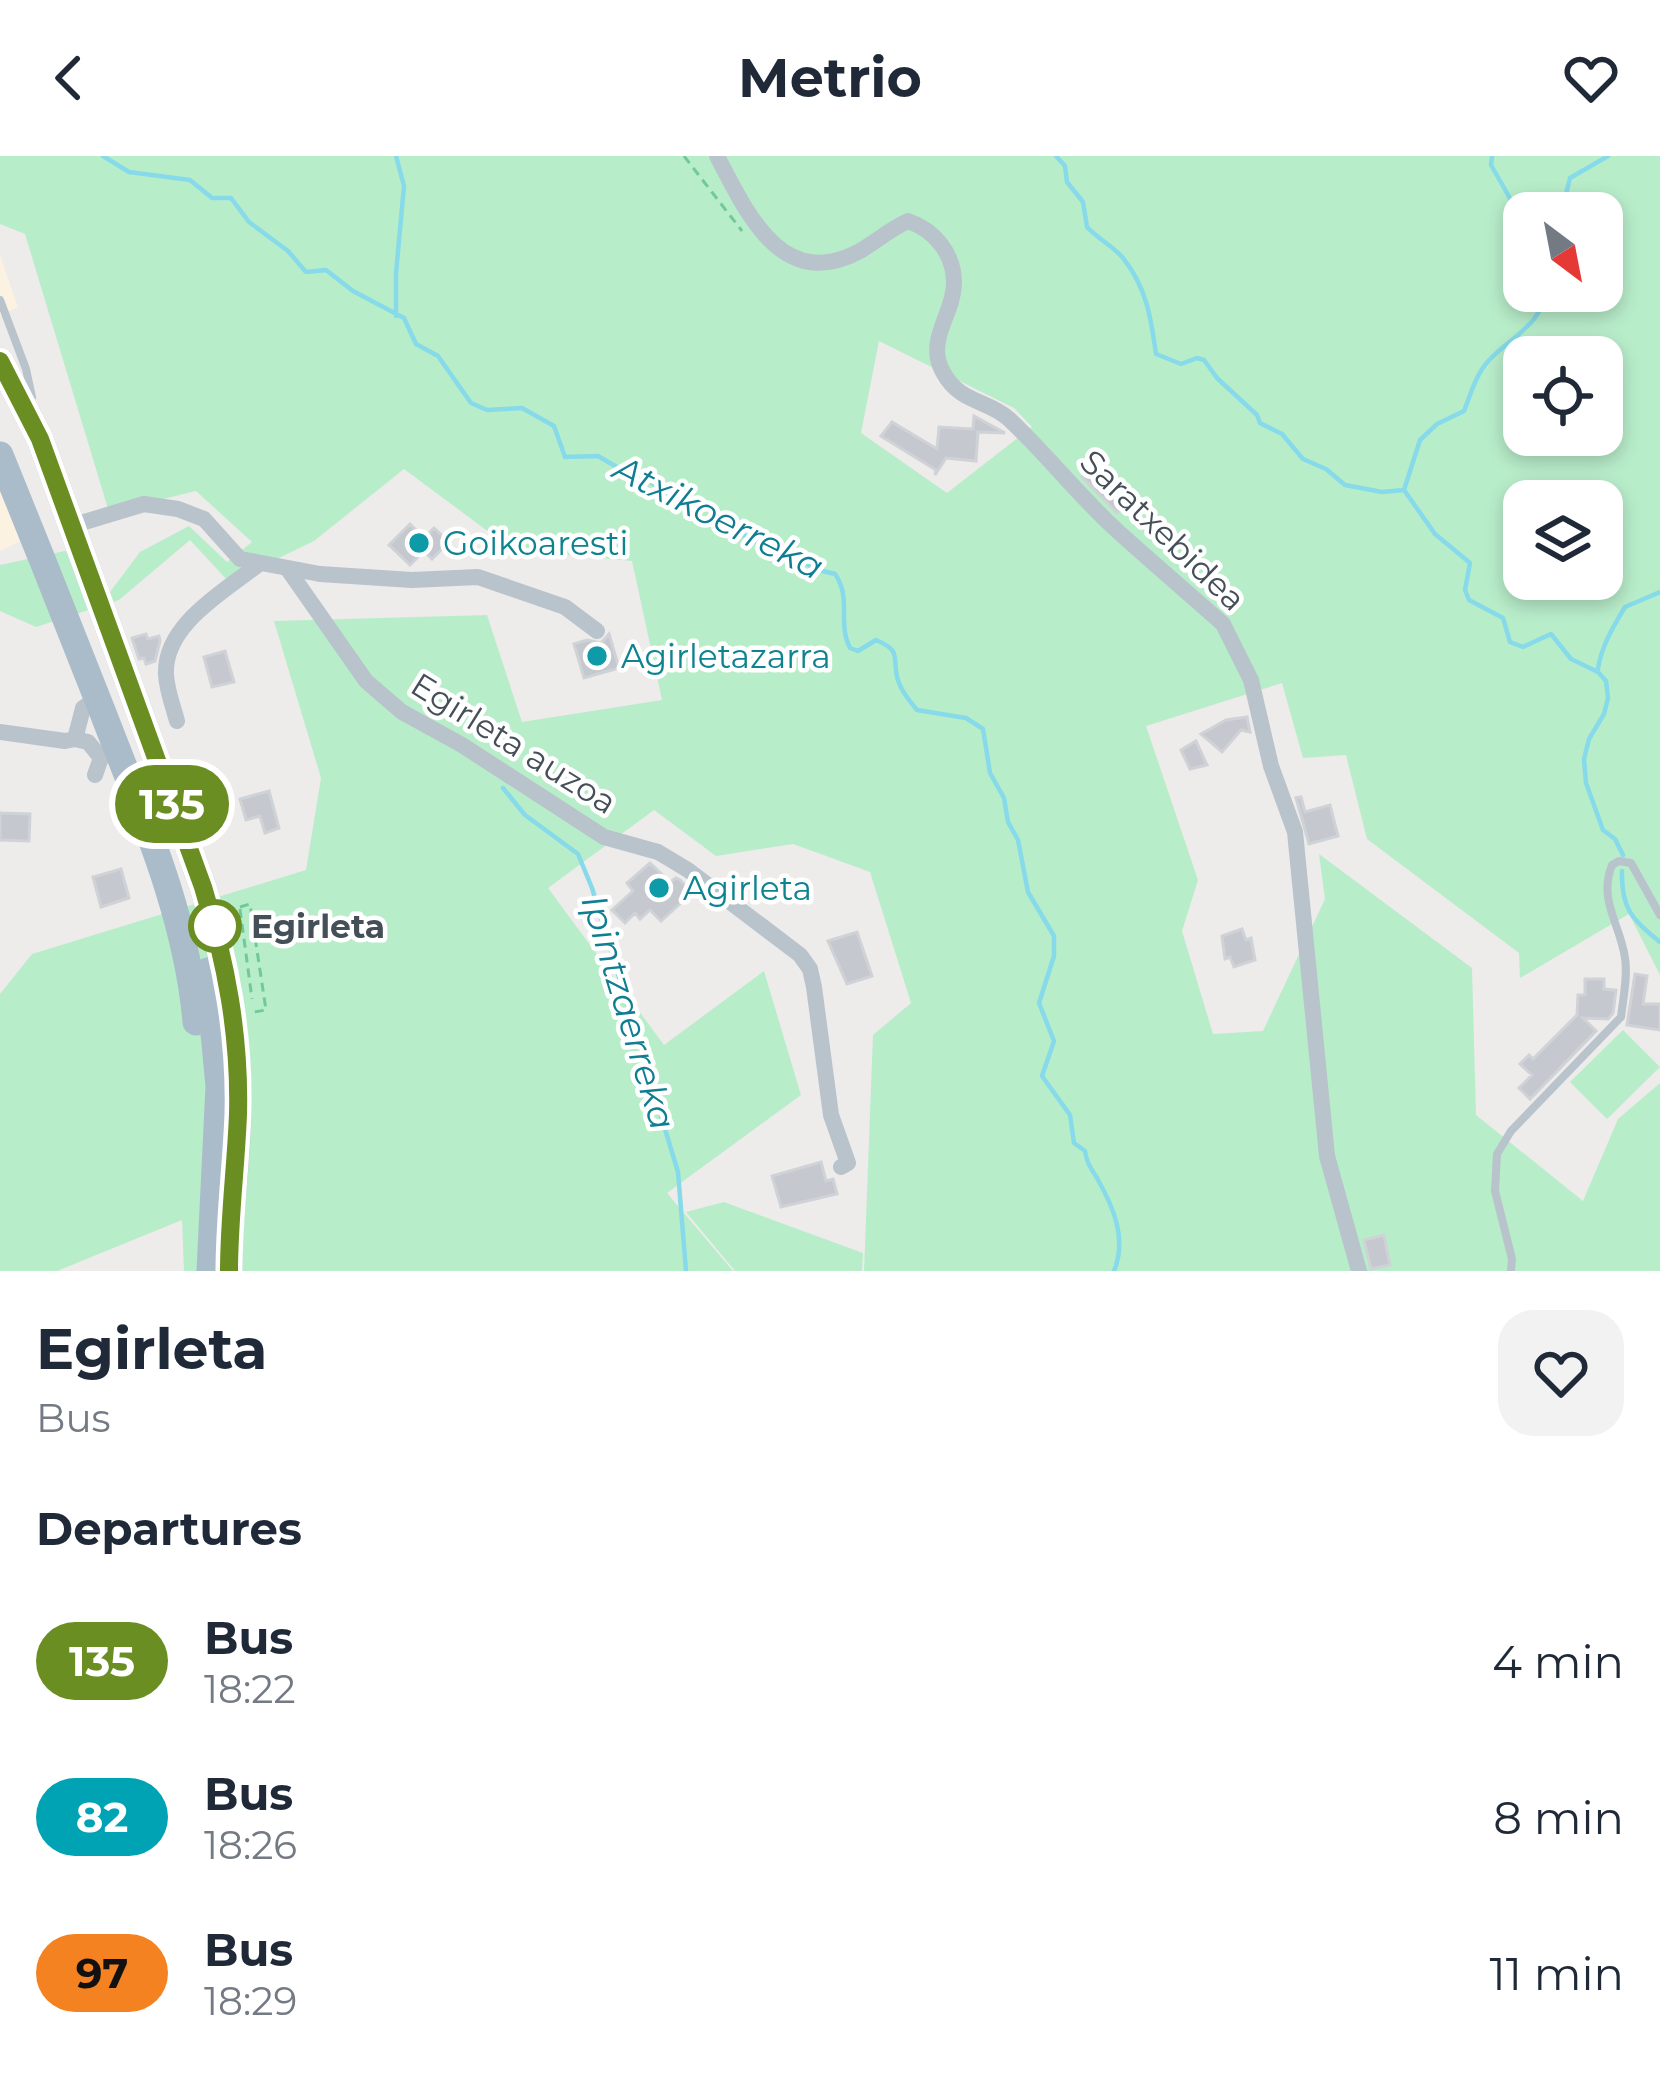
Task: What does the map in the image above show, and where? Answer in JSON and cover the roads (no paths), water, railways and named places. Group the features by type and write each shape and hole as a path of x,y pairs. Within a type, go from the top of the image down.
{"main road":[{"path":"0,361 40,439 203,887 224,959 236,1035 238,1110 229,1271"},
{"path":"0,391 19,430 163,824 205,955 219,1086 210,1271"},
{"path":"0,455 161,870 186,956 201,1074 194,1271"}],"street":[{"name":"Saratxebidea","path":"718,156 748,213 771,243 790,257 812,264 860,250 886,230 908,221 938,238 954,284 940,328 937,353 943,372 963,398 1004,415 1111,524 1223,624 1233,641 1251,680 1271,766 1295,832 1327,1156 1359,1271"},
{"path":"71,526 144,504 178,509 204,519 240,559 289,571 412,580 478,578 565,608 597,631"},
{"path":"177,721 166,675 171,645 192,619 259,564"},
{"name":"Egirleta auzoa","path":"289,571 366,682 402,712 604,837 658,852 688,870 800,955 814,987 831,1114 848,1163 841,1167"},
{"path":"75,739 83,708 97,698"},
{"path":"0,732 88,742 101,769"}],"lane":[{"path":"0,300 26,369 40,439"},
{"path":"0,486 25,542 51,578"},
{"path":"1511,1271 1495,1191 1497,1154 1511,1131 1622,1017 1625,958 1607,904 1605,882 1612,865 1631,863 1660,915"}],"waterway":[{"name":"Atxikoerreka","path":"103,156 129,172 190,180 212,198 231,198 249,222 288,251 306,272 326,270 353,291 404,318 416,344 438,356 471,403 487,410 522,408 554,426 565,457 598,456 651,482 671,498 716,513 760,545 786,550 815,569 835,574 843,592 850,648 858,651 876,640 885,644 894,653 901,687 917,710 966,718 983,729 990,773 1018,840 1028,892 1054,936 1054,956 1039,1003 1054,1041 1042,1076 1070,1115 1074,1143 1085,1151 1113,1212 1119,1235 1114,1271"},
{"path":"396,156 404,186 396,316"},
{"path":"1056,156 1065,166 1067,182 1083,202 1087,227 1119,254 1138,281 1156,354 1181,364 1204,360 1260,423 1282,434 1303,459 1326,469 1345,485 1382,492 1404,490"},
{"path":"1492,156 1491,165 1506,192"},
{"path":"1566,192 1570,178 1608,156"},
{"path":"1538,312 1485,365 1464,411 1437,424 1420,440 1404,490 1435,534 1470,563 1465,590 1469,600 1503,618 1510,642 1523,647 1551,634 1571,659 1606,681 1604,714 1584,759 1586,783 1603,830 1615,839 1623,855"},
{"path":"1598,669 1625,607 1660,592"},
{"name":"Ipintzaerreka","path":"503,788 525,815 578,854 592,888 678,1172 686,1271"},
{"path":"1622,871 1630,912 1660,942"}],"place":[{"name":"Goikoaresti","path":"419,543"},
{"name":"Agirletazarra","path":"597,656"},
{"name":"Agirleta","path":"659,888"},
{"name":"Egirleta","path":"215,926"}]}
